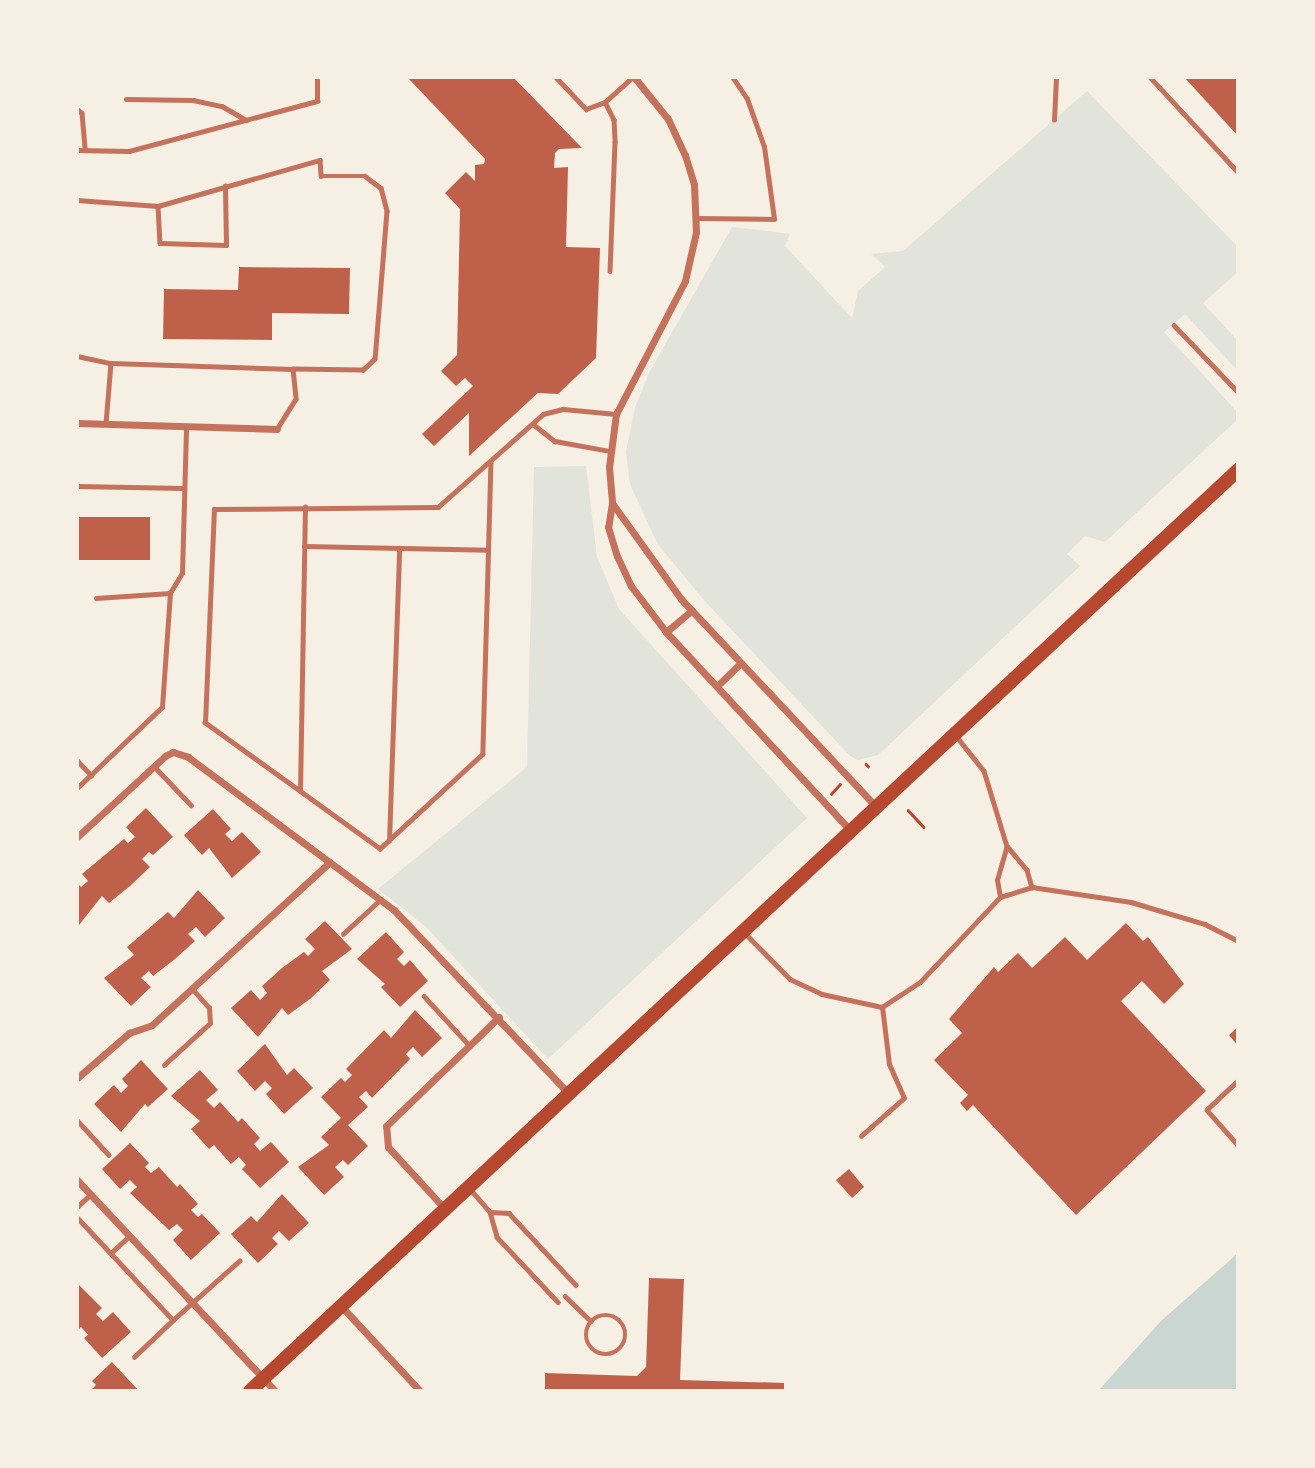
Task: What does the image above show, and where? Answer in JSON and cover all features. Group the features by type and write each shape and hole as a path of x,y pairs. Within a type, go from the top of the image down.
{"main road":[{"path":"250,1391 1238,470"}],"street":[{"path":"634,77 678,137 691,171 696,218 685,281 616,414 610,451 612,503 608,527 617,556 631,586 666,632 852,831"},
{"path":"77,423 277,429"},
{"path":"612,503 629,521 649,559 692,610 876,807"},
{"path":"666,632 692,610"},
{"path":"716,686 741,663"},
{"path":"77,837 154,766 173,752 188,757 381,900 425,938 568,1093"},
{"path":"77,1078 119,1040 152,1025 330,862"},
{"path":"445,1209 384,1138 393,1115 499,1017"},
{"path":"77,1180 275,1391"},
{"path":"340,1306 419,1391"}],"lane":[{"path":"77,150 130,151 317,101 317,77"},
{"path":"556,77 586,109 605,102 634,77"},
{"path":"696,218 774,219 764,147 747,99 732,77"},
{"path":"1055,120 1056,77"},
{"path":"1150,77 1238,172"},
{"path":"126,99 193,100 222,106 246,120"},
{"path":"605,102 614,120 615,142 610,271"},
{"path":"77,109 82,113 85,150"},
{"path":"77,200 158,205 320,160 321,176 365,176 382,188 387,211 375,359 363,370 111,363 77,356"},
{"path":"158,205 160,243 226,245 225,187"},
{"path":"1174,325 1238,392"},
{"path":"106,424 111,363"},
{"path":"277,429 296,399 293,369"},
{"path":"491,461 483,754 380,849 205,723 214,509 438,507 543,414 563,409 616,414"},
{"path":"533,424 555,441 610,451"},
{"path":"78,786 162,707 170,593 181,573 187,426"},
{"path":"77,485 184,488"},
{"path":"300,791 305,507"},
{"path":"304,546 488,550"},
{"path":"389,841 400,548"},
{"path":"96,598 170,593"},
{"path":"955,734 984,771 1007,846 1027,870 1032,887"},
{"path":"77,760 91,775"},
{"path":"154,766 191,805"},
{"path":"1000,897 997,880 1007,846"},
{"path":"743,931 790,979 822,995 882,1007 920,982 1000,897 1032,887 1131,902 1205,924 1238,941"},
{"path":"344,934 381,900"},
{"path":"164,1065 210,1023 209,1008 192,989"},
{"path":"424,996 469,1045"},
{"path":"861,1136 904,1098 889,1064 882,1007"},
{"path":"1238,1081 1207,1110 1238,1145"},
{"path":"77,1120 109,1155"},
{"path":"468,1187 490,1212 497,1237 558,1302"},
{"path":"77,1207 91,1194"},
{"path":"490,1212 509,1213 576,1285"},
{"path":"77,1217 173,1320"},
{"path":"111,1253 129,1236"},
{"path":"134,1357 239,1261"},
{"path":"565,1296 591,1321"},
{"path":"602,1315 620,1319 627,1336 622,1348 610,1354 596,1352 586,1335 591,1321 602,1315"}],"path":[{"path":"831,794 841,783"},
{"path":"908,810 924,827"}],"shaded area":[{"path":"1087,91 1238,247 1238,272 1203,303 1238,341 1238,371 1185,314 1164,332 1238,413 1238,419 1105,542 1085,536 1067,554 1080,566 878,755 858,760 850,756 702,598 657,543 630,484 626,452 635,407 650,371 732,227 790,234 785,246 852,318 858,291 885,267 871,254 903,251"},
{"path":"586,466 597,557 619,609 807,818 548,1059 426,927 378,889 527,767 534,467"},
{"path":"1238,1253 1238,1391 1098,1391 1161,1321"}],"building":[{"path":"407,77 513,77 582,148 559,149 555,153 554,168 568,167 566,247 600,248 596,358 558,394 538,393 469,456 469,413 434,446 422,434 473,386 465,378 456,386 441,371 457,355 460,209 445,193 466,172 475,181 475,165 484,164 485,159"},
{"path":"1184,77 1238,77 1238,136"},
{"path":"239,267 350,268 349,314 272,313 272,340 163,339 164,289 238,290"},
{"path":"77,517 150,517 150,560 77,560"},
{"path":"146,808 173,837 153,855 149,852 142,859 150,867 130,886 109,903 102,896 79,925 77,883 81,887 88,881 82,874 124,839 128,843 135,837 126,827"},
{"path":"213,809 231,829 225,834 232,841 242,832 261,852 232,878 209,848 202,855 184,835"},
{"path":"198,890 225,918 205,937 196,927 188,934 195,941 153,976 149,971 141,978 151,987 131,1006 104,978 134,955 127,947 168,912 174,918"},
{"path":"325,921 352,949 322,971 330,980 310,999 288,1015 282,1008 258,1037 231,1008 251,990 260,1000 267,993 262,986 304,952 308,956 315,949 305,939"},
{"path":"1126,923 1143,941 1148,937 1184,984 1164,1004 1142,981 1121,1001 1206,1091 1076,1215 973,1105 967,1111 960,1103 968,1095 934,1060 962,1033 949,1019 994,967 998,972 1018,953 1032,968 1065,937 1087,960"},
{"path":"386,932 404,952 397,959 404,966 410,960 428,981 400,1007 381,987 385,984 357,959"},
{"path":"415,1010 442,1038 422,1057 413,1047 406,1054 410,1059 372,1098 366,1091 359,1097 368,1107 348,1125 368,1146 348,1165 343,1160 335,1167 344,1177 324,1195 298,1167 329,1145 321,1137 341,1118 321,1097 341,1078 345,1082 352,1075 346,1069 384,1030 391,1038"},
{"path":"1238,1027 1238,1046 1229,1035"},
{"path":"265,1044 287,1075 294,1068 313,1088 284,1114 266,1094 272,1088 265,1081 255,1091 237,1071"},
{"path":"141,1060 168,1089 148,1107 145,1104 121,1132 94,1104 114,1085 121,1093 128,1086 122,1079"},
{"path":"200,1070 218,1090 206,1100 214,1108 220,1102 238,1122 242,1118 260,1138 254,1144 260,1151 271,1142 289,1162 260,1188 242,1169 246,1165 239,1157 231,1164 214,1145 209,1149 191,1129 200,1121 171,1096"},
{"path":"130,1143 149,1163 145,1167 151,1173 159,1167 177,1187 180,1184 198,1204 191,1210 198,1217 202,1214 220,1233 191,1260 173,1240 183,1230 177,1224 169,1230 130,1193 137,1187 130,1180 120,1189 102,1169"},
{"path":"849,1169 864,1187 852,1198 836,1180"},
{"path":"282,1194 309,1223 289,1241 279,1231 272,1238 278,1244 258,1263 231,1234 251,1216 257,1222"},
{"path":"649,1278 684,1279 680,1380 784,1383 784,1391 545,1391 545,1373 637,1376 646,1367"},
{"path":"77,1283 102,1308 96,1314 103,1321 113,1312 131,1332 102,1358 84,1338 88,1335 81,1327 77,1331"},
{"path":"112,1362 139,1391 90,1391 96,1385 92,1381"}]}
